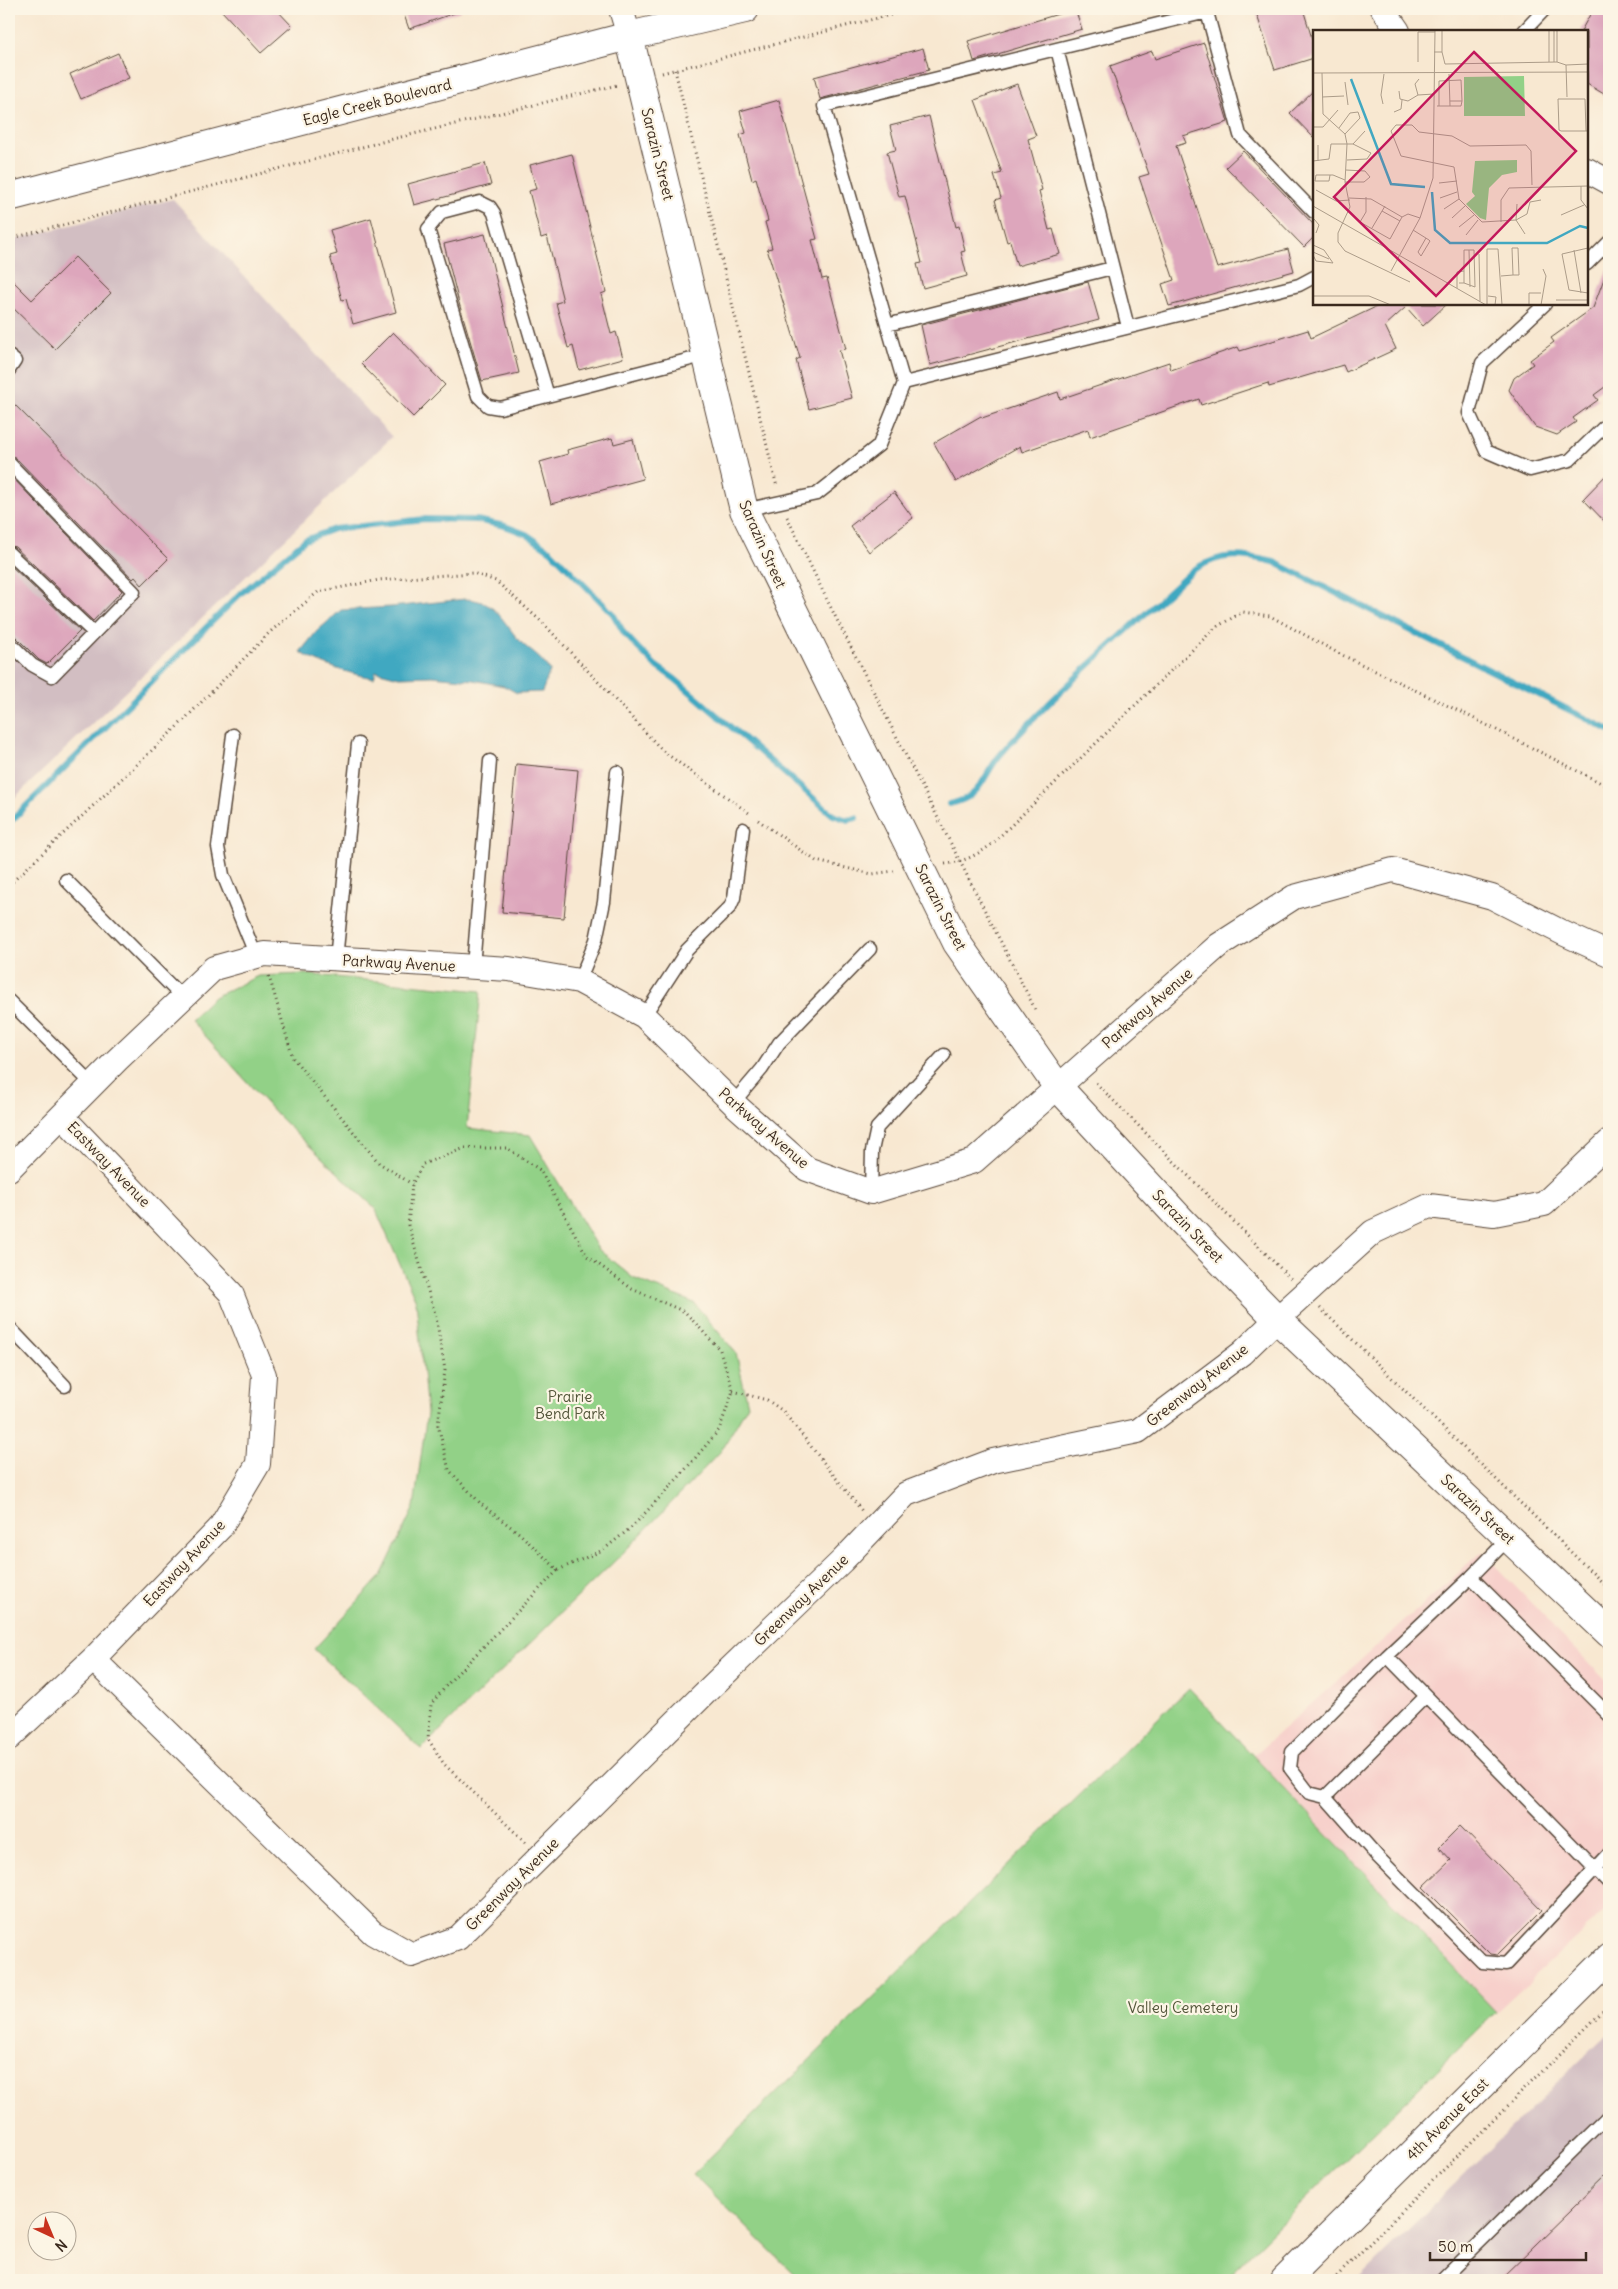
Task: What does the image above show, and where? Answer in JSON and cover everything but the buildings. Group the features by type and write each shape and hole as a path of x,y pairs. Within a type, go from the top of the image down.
{"street":[{"path":"621,9 629,36"},
{"name":"Eagle Creek Boulevard","path":"9,197 629,36 745,9"},
{"path":"1383,9 1397,30"},
{"name":"Sarazin Street","path":"629,36 744,510 957,944 1057,1086 1182,1221 1277,1319 1609,1633"},
{"path":"1588,171 1609,182"},
{"name":"Parkway Avenue","path":"9,1169 214,968 260,955 509,969 580,981 644,1016 733,1103 807,1168 871,1192 974,1161 1219,945 1294,897 1393,870 1492,898 1609,954"},
{"name":"Eastway Avenue","path":"9,1738 93,1659 220,1528 258,1464 264,1375 231,1293 62,1116"},
{"name":"Greenway Avenue","path":"93,1659 373,1933 412,1955 458,1938 875,1527 906,1494 993,1461 1138,1431 1242,1353 1373,1232 1429,1206 1494,1214 1544,1204 1609,1142"},
{"name":"4th Avenue East","path":"1285,2280 1609,1958"}],"lane":[{"path":"1525,30 1545,9"},
{"path":"744,510 818,494 878,445 904,383 824,106 1206,12 1240,135 1313,211"},
{"path":"1057,49 1128,327"},
{"path":"548,396 494,213 490,207 480,202 442,212 428,229 478,396 488,406 500,408 548,396 707,355"},
{"path":"1588,263 1609,242"},
{"path":"887,326 1112,268"},
{"path":"904,383 1299,285 1313,278"},
{"path":"1544,305 1482,363 1469,413 1486,451 1530,470 1570,460 1609,422"},
{"path":"9,356 15,360 9,370"},
{"path":"9,463 134,592 52,676 32,665 9,642"},
{"path":"9,553 94,633"},
{"path":"233,736 218,847 222,876 260,955"},
{"path":"336,959 358,744"},
{"path":"473,967 490,761"},
{"path":"580,981 596,940 604,902 617,772"},
{"path":"644,1016 684,955 730,907 734,898 743,829"},
{"path":"66,880 183,998"},
{"path":"733,1103 762,1069 779,1043 870,949"},
{"path":"9,1001 93,1085"},
{"path":"871,1192 872,1151 877,1128 944,1055"},
{"path":"9,1327 65,1386"},
{"path":"1509,1538 1471,1577 1387,1656 1292,1752 1290,1768 1309,1793 1325,1797 1378,1857 1482,1962 1506,1964 1609,1854"},
{"path":"1471,1577 1609,1715"},
{"path":"1387,1656 1609,1883"},
{"path":"1325,1797 1426,1696"},
{"path":"1441,2280 1609,2115"}],"path":[{"path":"9,239 397,138 913,9"},
{"path":"675,70 780,502 830,606 1036,1012"},
{"path":"9,885 182,722 270,632 318,592 379,580 473,573 496,580 543,623 664,752 749,814"},
{"path":"757,819 816,861 872,874 959,862 974,856 992,844 1216,627 1243,612 1270,616 1338,653 1465,714 1609,787"},
{"path":"260,955 293,1058 379,1162 412,1184"},
{"path":"1080,1067 1305,1293 1609,1589"},
{"path":"540,1856 444,1764 428,1739 431,1704 452,1679 558,1570 603,1550 632,1527 679,1477 719,1430 733,1391 720,1350 686,1312 632,1289 587,1256 540,1170 506,1148 465,1148 424,1164 412,1184 408,1225 436,1317 445,1370 438,1425 449,1470 482,1505 518,1533 558,1570"},
{"path":"733,1391 767,1400 783,1411 875,1527"},
{"path":"1334,2280 1609,2006"}],"shaded area":[{"path":"173,199 392,437 9,803 9,241"},
{"path":"1482,1552 1609,1684 1609,1907 1496,2012 1253,1756"},
{"path":"1609,2032 1609,2280 1357,2280"}],"green space":[{"name":"Prairie Bend Park","path":"304,974 481,991 467,1128 530,1135 598,1249 633,1278 694,1303 736,1353 748,1405 721,1451 623,1553 421,1749 314,1649 381,1576 414,1507 427,1413 416,1301 375,1208 278,1116 190,1019 214,997 258,976"},
{"name":"Valley Cemetery","path":"1189,1688 1496,2012 1224,2280 800,2280 693,2174"}],"water":[{"path":"465,599 475,600 491,607 519,640 546,665 550,671 542,692 517,693 504,686 473,680 432,676 399,677 376,671 374,678 316,661 300,652 317,631 341,610"}],"waterway":[{"path":"9,823 239,595 305,540 334,529 425,519 477,520 505,526 526,534 551,551 613,614 624,633 655,665 675,679 833,815 848,820 856,818"},
{"path":"949,804 960,801 976,791 994,762 1046,706 1193,570 1203,564 1223,557 1242,556 1274,562 1609,730"}]}
